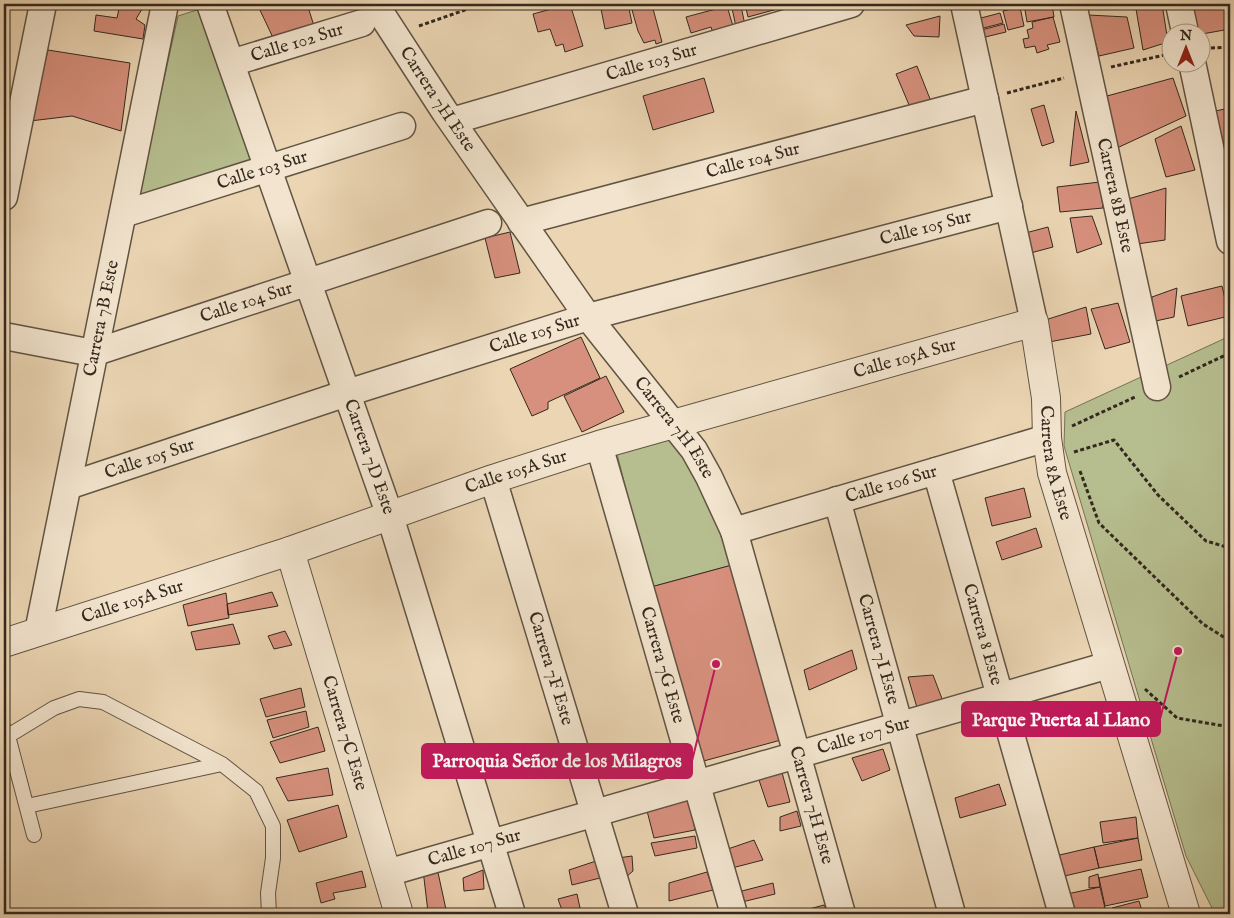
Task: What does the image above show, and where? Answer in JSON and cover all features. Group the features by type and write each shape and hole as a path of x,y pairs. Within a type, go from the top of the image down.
{"street":[{"path":"4,197 43,4"},
{"name":"Carrera 7B Este","path":"38,632 165,4"},
{"name":"Carrera 7D Este","path":"210,4 390,516 512,914"},
{"name":"Calle 103 Sur","path":"452,121 851,4"},
{"name":"Carrera 8A Este","path":"964,4 1034,322 1046,398 1047,438 1052,473 1186,914"},
{"name":"Carrera 8B Este","path":"1073,4 1157,387"},
{"path":"1179,4 1183,22"},
{"name":"Calle 102 Sur","path":"231,63 369,13"},
{"name":"Carrera 7H Este","path":"369,13 396,35 452,121 588,317 673,422 694,450 709,476 734,531 842,914"},
{"path":"1194,72 1230,241"},
{"name":"Calle 104 Sur","path":"521,222 985,99"},
{"name":"Calle 103 Sur","path":"123,214 402,126"},
{"name":"Calle 105 Sur","path":"68,486 347,393 588,317 1009,206"},
{"name":"Calle 104 Sur","path":"4,336 93,353 309,284 488,223"},
{"name":"Calle 105A Sur","path":"4,643 290,552 493,479 599,445 673,422 1034,322"},
{"name":"Calle 106 Sur","path":"734,531 1047,438"},
{"name":"Carrera 7G Este","path":"599,445 734,914"},
{"name":"Carrera 8 Este","path":"936,471 1062,914"},
{"name":"Carrera 7F Este","path":"493,479 625,914"},
{"name":"Carrera 7I Este","path":"837,500 952,914"},
{"name":"Carrera 7C Este","path":"290,552 399,914"},
{"name":"Calle 107 Sur","path":"387,874 1000,696 1111,672"}],"lane":[{"path":"34,835 6,732 54,708 78,699 103,702 222,764 256,791 273,826 273,858 268,893 269,914"},
{"path":"27,806 222,764"}],"path":[{"path":"396,35 482,4"},
{"path":"1212,48 1230,47"},
{"path":"1077,461 1074,452 1114,440 1158,495 1206,541 1230,548"},
{"path":"1080,470 1099,522 1203,624 1230,641"},
{"path":"1111,672 1140,685 1178,718 1230,727"}],"green space":[{"path":"200,9 253,160 137,201 178,16"},
{"path":"1230,336 1230,914 1215,914 1186,856 1064,446 1065,412"},
{"path":"674,436 721,528 732,565 651,587 617,454"}],"building":[{"path":"120,4 145,4 136,19 145,25 143,39 94,31 96,15 117,18"},
{"path":"271,4 307,4 316,32 276,44 259,8"},
{"path":"570,4 583,46 565,52 563,44 556,46 550,29 538,32 533,14"},
{"path":"600,4 628,4 632,23 605,29"},
{"path":"679,4 699,4 700,9 680,9"},
{"path":"745,4 781,4 781,8 748,17"},
{"path":"966,4 1000,4 1001,5 968,12"},
{"path":"1024,4 1052,4 1054,17 1027,22"},
{"path":"1162,4 1165,22 1162,22 1162,44 1143,50 1136,9"},
{"path":"1188,4 1230,4 1230,29 1212,32 1212,22 1192,22"},
{"path":"652,5 662,42 656,44 655,40 644,43 638,31 632,10"},
{"path":"727,6 735,33 715,39 711,27 691,33 686,17"},
{"path":"741,6 746,30 737,32 732,8"},
{"path":"1020,7 1024,26 1008,30 1003,11"},
{"path":"979,11 981,18 1000,13 1003,23 972,31"},
{"path":"1088,15 1127,17 1134,48 1099,56"},
{"path":"940,16 939,37 914,36 906,25"},
{"path":"1053,17 1060,42 1047,45 1049,49 1037,53 1035,46 1025,48 1023,39 1029,38 1027,30 1033,28 1032,22"},
{"path":"1004,24 1006,32 977,39 974,32"},
{"path":"48,50 130,63 121,131 72,116 30,121"},
{"path":"917,66 932,104 912,112 896,74"},
{"path":"704,78 714,112 653,130 643,96"},
{"path":"1173,78 1186,116 1117,148 1107,96"},
{"path":"1044,105 1054,142 1042,146 1031,109"},
{"path":"1230,108 1230,161 1226,161 1215,111"},
{"path":"1076,111 1089,162 1070,166"},
{"path":"1181,126 1195,170 1166,177 1155,139"},
{"path":"1100,182 1103,208 1060,212 1057,187"},
{"path":"1166,188 1165,240 1137,244 1128,199"},
{"path":"1092,216 1102,244 1077,253 1070,218"},
{"path":"1048,227 1053,247 1023,255 1018,235"},
{"path":"510,232 520,273 495,278 485,238"},
{"path":"1222,286 1229,316 1188,326 1181,296"},
{"path":"1177,288 1174,317 1151,322 1152,297"},
{"path":"1118,303 1130,342 1105,349 1091,309"},
{"path":"1086,307 1091,334 1049,342 1039,322"},
{"path":"581,337 600,378 548,402 548,409 532,416 510,369"},
{"path":"606,376 624,412 582,432 564,396"},
{"path":"1024,488 1031,517 992,526 985,498"},
{"path":"1036,528 1042,547 1002,560 996,542"},
{"path":"732,565 781,740 700,762 651,587"},
{"path":"272,592 278,606 228,615 227,604"},
{"path":"226,593 229,618 188,626 183,605"},
{"path":"233,624 240,644 196,650 191,632"},
{"path":"285,631 292,645 274,649 268,636"},
{"path":"852,650 857,669 809,690 804,670"},
{"path":"933,675 944,704 918,711 908,677"},
{"path":"301,688 305,707 266,717 260,699"},
{"path":"306,711 309,727 273,738 267,720"},
{"path":"318,727 325,751 280,763 270,742"},
{"path":"883,749 890,770 862,781 852,758"},
{"path":"780,765 790,802 768,807 757,774"},
{"path":"328,768 333,795 288,801 276,778"},
{"path":"999,784 1006,805 960,818 955,798"},
{"path":"688,792 695,830 654,838 646,807"},
{"path":"338,805 347,837 299,852 287,820"},
{"path":"797,811 801,826 780,831 780,817"},
{"path":"1136,817 1138,838 1103,843 1100,822"},
{"path":"695,836 697,848 655,856 651,843"},
{"path":"1138,838 1142,860 1099,868 1094,847"},
{"path":"754,840 763,860 728,869 722,851"},
{"path":"1094,847 1099,868 1056,878 1051,857"},
{"path":"632,856 633,871 626,877 618,858"},
{"path":"596,861 600,878 572,885 569,870"},
{"path":"437,868 447,914 419,914 428,912 423,870"},
{"path":"1141,869 1148,897 1105,906 1099,878"},
{"path":"483,870 484,889 464,891 463,878"},
{"path":"362,871 366,887 333,893 335,899 321,903 316,883"},
{"path":"707,872 713,890 669,901 669,883"},
{"path":"1098,874 1100,887 1089,888 1089,877"},
{"path":"773,883 775,894 742,902 738,892"},
{"path":"1100,887 1105,908 1071,914 1067,894"},
{"path":"577,894 580,908 563,913 558,899"},
{"path":"1139,901 1143,914 1113,914 1112,908"},
{"path":"824,905 829,914 788,914 798,912"}],"place":[{"name":"Parque Puerta al Llano","path":"1178,651"},
{"name":"Parroquia Señor de los Milagros","path":"716,664"}]}
